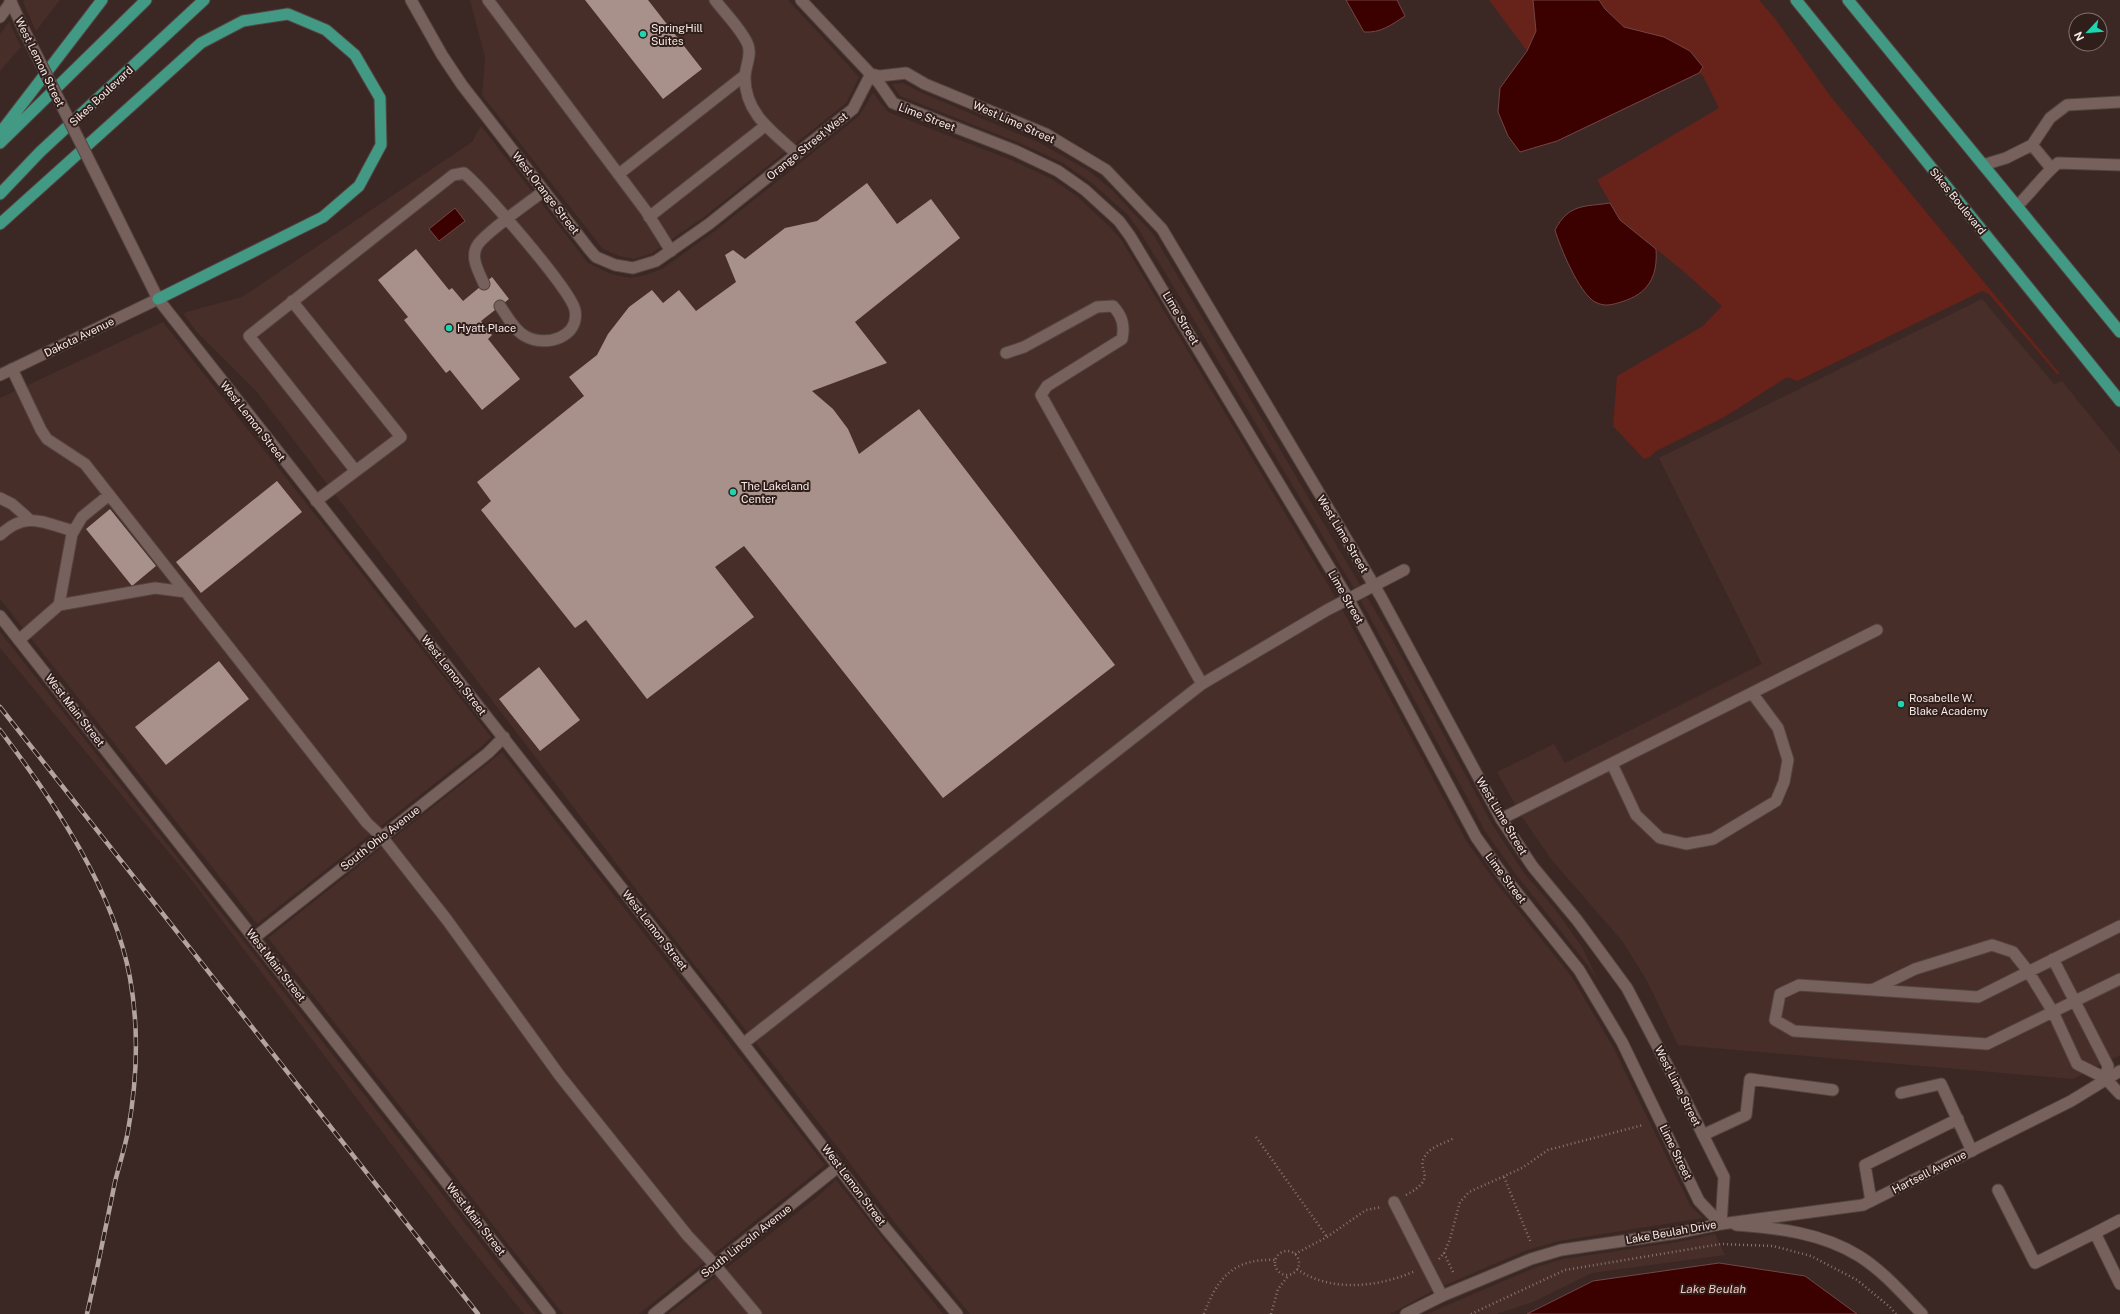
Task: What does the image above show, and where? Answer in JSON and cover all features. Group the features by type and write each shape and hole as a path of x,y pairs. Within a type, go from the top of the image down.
{"main road":[{"path":"0,133 102,0"},
{"path":"0,143 146,0"},
{"name":"Sikes Boulevard","path":"0,194 40,152 204,0"},
{"name":"Sikes Boulevard","path":"1796,0 2120,402"},
{"path":"1848,0 2120,332"},
{"path":"0,224 201,43 243,21 288,14 326,30 355,55 380,98 381,145 359,186 323,217 158,299"}],"street":[{"name":"West Orange Street","path":"411,0 442,55 462,85 596,257 615,265 633,268 656,262 730,208"},
{"path":"488,0 618,174 671,251"},
{"path":"715,0 747,43 750,53 745,75 746,89 756,115 765,126 797,154"},
{"path":"801,0 871,74"},
{"path":"0,17 10,1"},
{"name":"West Lemon Street","path":"10,1 158,299 744,1043 838,1167 957,1314"},
{"name":"West Lime Street","path":"871,74 880,76 906,73 925,84 1046,134 1106,170 1143,207 1162,229 1374,586 1501,819 1533,867 1577,920 1627,988 1724,1177 1721,1224"},
{"name":"Orange Street West","path":"730,208 853,109 871,74"},
{"name":"Lime Street","path":"871,74 893,103 1016,151 1058,171 1085,190 1119,221 1134,242 1180,317 1349,600 1476,837 1505,878 1579,970 1622,1042 1699,1200 1721,1224"},
{"path":"618,174 745,75"},
{"path":"1983,165 2006,158 2032,145 2050,118 2067,105 2120,102"},
{"path":"649,217 765,126"},
{"path":"2032,145 2051,168"},
{"path":"2017,206 2051,168 2058,163 2120,165"},
{"path":"355,470 249,336 453,175 464,174 475,183 532,249 565,292 575,308 576,318 571,328 563,336 551,342 538,342 524,336 514,327 500,306"},
{"path":"484,284 474,256 477,246 485,236 544,191"},
{"name":"Dakota Avenue","path":"0,375 158,299"},
{"path":"292,301 401,437 355,470 316,501"},
{"path":"1006,353 1024,347 1097,307 1113,306 1120,315 1124,328 1122,339 1047,386 1040,395 1202,684"},
{"path":"12,369 41,430 48,440 85,464 368,823 382,837 447,920 560,1076 686,1235 715,1265 756,1314"},
{"path":"59,606 74,531 82,517 109,495"},
{"path":"0,498 12,504 29,519"},
{"path":"0,535 9,526 20,520 29,519 74,531"},
{"path":"744,1043 1202,684 1326,610 1349,600 1404,570"},
{"path":"19,640 59,606 154,588 186,592"},
{"name":"West Main Street","path":"0,616 550,1314"},
{"path":"1501,819 1877,630"},
{"path":"1612,764 1636,815 1660,838 1686,844 1713,839 1776,801 1784,782 1788,760 1778,728 1752,693"},
{"name":"South Ohio Avenue","path":"254,938 488,752 504,737"},
{"path":"2120,926 1978,997 1799,985 1780,994 1775,1020 1794,1031 1987,1044 2120,979"},
{"path":"1871,990 1915,969 1992,945 2013,952 2028,971 2053,1012 2076,1064 2105,1078 2120,1094"},
{"path":"2053,959 2108,1066 2105,1078"},
{"name":"Hartsell Avenue","path":"1721,1224 1863,1205 2071,1101 2105,1078 2120,1071"},
{"path":"1703,1135 1746,1116 1750,1079 1833,1090"},
{"path":"1901,1093 1941,1084 1972,1150"},
{"path":"1871,1201 1865,1166 1958,1120"},
{"name":"South Lincoln Avenue","path":"654,1314 838,1167"},
{"path":"1998,1190 2035,1263 2120,1220"},
{"path":"1394,1202 1442,1296"},
{"name":"Lake Beulah Drive","path":"1406,1314 1442,1296 1531,1259 1561,1250 1721,1224 1780,1228 1831,1242 1859,1256 1892,1283 1922,1314"},
{"path":"2095,1233 2120,1284"}],"path":[{"path":"1297,1269 1308,1277 1320,1282 1336,1284 1374,1283 1400,1278 1440,1258 1444,1253 1460,1202 1469,1192 1522,1168 1548,1150 1643,1125"},
{"path":"1256,1137 1326,1237"},
{"path":"1504,1177 1531,1243"},
{"path":"1471,1314 1565,1270 1721,1244 1773,1246 1812,1256 1857,1280 1896,1314"},
{"path":"1204,1314 1220,1280 1231,1269 1243,1263 1274,1260 1282,1252 1293,1252 1299,1261 1297,1269 1288,1276 1278,1289 1271,1314"},
{"path":"1444,1253 1454,1274"},
{"path":"1274,1260 1276,1271 1288,1276"}],"shaded area":[{"path":"24,0 60,0 36,31 23,2"},
{"path":"470,0 788,0 859,77 846,103 704,217 652,253 634,259 619,256 603,249 482,95 485,57"},
{"path":"1489,0 1533,0 1537,31 1527,51"},
{"path":"1599,0 1759,0 1776,20 1831,97 2060,374 2057,374 1989,294 1982,291 1797,381 1787,377 1726,416 1656,451 1651,456 1644,459 1613,426 1617,376 1703,326 1722,306 1682,270 1620,220 1597,180 1719,108 1703,76 1699,73 1703,66 1646,32 1624,27 1605,9"},
{"path":"9,22 21,47 0,71 0,34"},
{"path":"903,83 920,92 1040,143 1089,171 1112,190 1153,234 1396,646 1492,824 1524,873 1555,909 1582,947 1599,983 1587,964 1514,872 1485,831 1358,595 1189,312 1139,230 1128,215 1092,183 1063,163 1020,143 900,96 892,84"},
{"path":"873,93 888,112 1011,160 1052,179 1078,197 1111,228 1122,241 1340,605 1467,842 1497,884 1571,976 1613,1047 1690,1205 1703,1218 1559,1241 1527,1250 1438,1288 1390,1314 970,1314 895,1223 836,1145 661,922 257,392 195,330 183,313 242,297 472,142 481,126 588,263 611,274 630,278 645,275 662,269 715,231 859,116"},
{"name":"Rosabelle W. Blake Academy","path":"1982,299 2054,384 2062,381 2120,453 2120,1055 2073,1079 1678,1045 1647,981 1623,942 1551,859 1522,817 1497,772 1554,744 1565,763 1762,664 1659,458"},
{"path":"163,322 491,737 482,746 257,924 0,599 0,398"},
{"path":"0,632 536,1314 524,1314 457,1231 190,878 0,648"},
{"path":"502,752 825,1165 639,1314 563,1314 268,938"},
{"path":"836,1180 943,1314 668,1314 816,1198"},
{"path":"1715,1234 1725,1255 1592,1273 1533,1302 1496,1314 1427,1314 1534,1268 1563,1259 1678,1242"}],"water":[{"path":"1346,0 1397,0 1405,16 1381,30 1364,32"},
{"path":"1533,0 1599,0 1605,9 1624,27 1664,37 1690,51 1703,67 1699,73 1557,141 1520,152 1508,136 1498,112 1500,88 1527,51 1536,31"},
{"path":"1610,203 1620,220 1656,249 1656,259 1653,276 1644,289 1630,299 1605,305 1595,302 1589,297 1577,280 1561,247 1555,230 1560,221 1566,215 1578,208"},
{"path":"455,208 465,221 439,241 429,229"},
{"name":"Lake Beulah","path":"1719,1263 1805,1276 1857,1314 1527,1314 1593,1281"}],"building":[{"name":"SpringHill Suites","path":"585,0 648,0 702,69 663,99"},
{"name":"The Lakeland Center","path":"867,183 897,224 931,199 960,238 855,322 887,363 812,391 833,409 848,429 859,454 919,409 1115,665 943,798 744,546 715,567 754,617 647,699 586,620 575,628 481,510 491,501 477,482 584,396 569,377 597,355 608,334 629,307 652,290 663,303 679,290 696,311 736,282 725,255 733,250 745,259 785,228 817,221"},
{"name":"Hyatt Place","path":"416,249 449,290 452,288 463,301 492,277 509,299 481,321 492,335 488,339 520,379 482,410 450,370 446,373 404,320 408,317 378,280"},
{"path":"277,481 302,512 201,593 176,562"},
{"path":"110,509 156,566 132,586 86,529"},
{"path":"219,661 249,699 166,765 135,727"},
{"path":"539,667 580,720 540,751 499,699"}],"railway":[{"path":"0,707 478,1314"},
{"path":"0,730 60,816 96,879 122,945 133,997 136,1054 131,1112 127,1137 115,1182 87,1314"}],"place":[{"name":"SpringHill Suites","path":"643,34"},
{"name":"Hyatt Place","path":"449,328"},
{"name":"The Lakeland Center","path":"733,492"},
{"name":"Rosabelle W. Blake Academy","path":"1901,704"}]}
